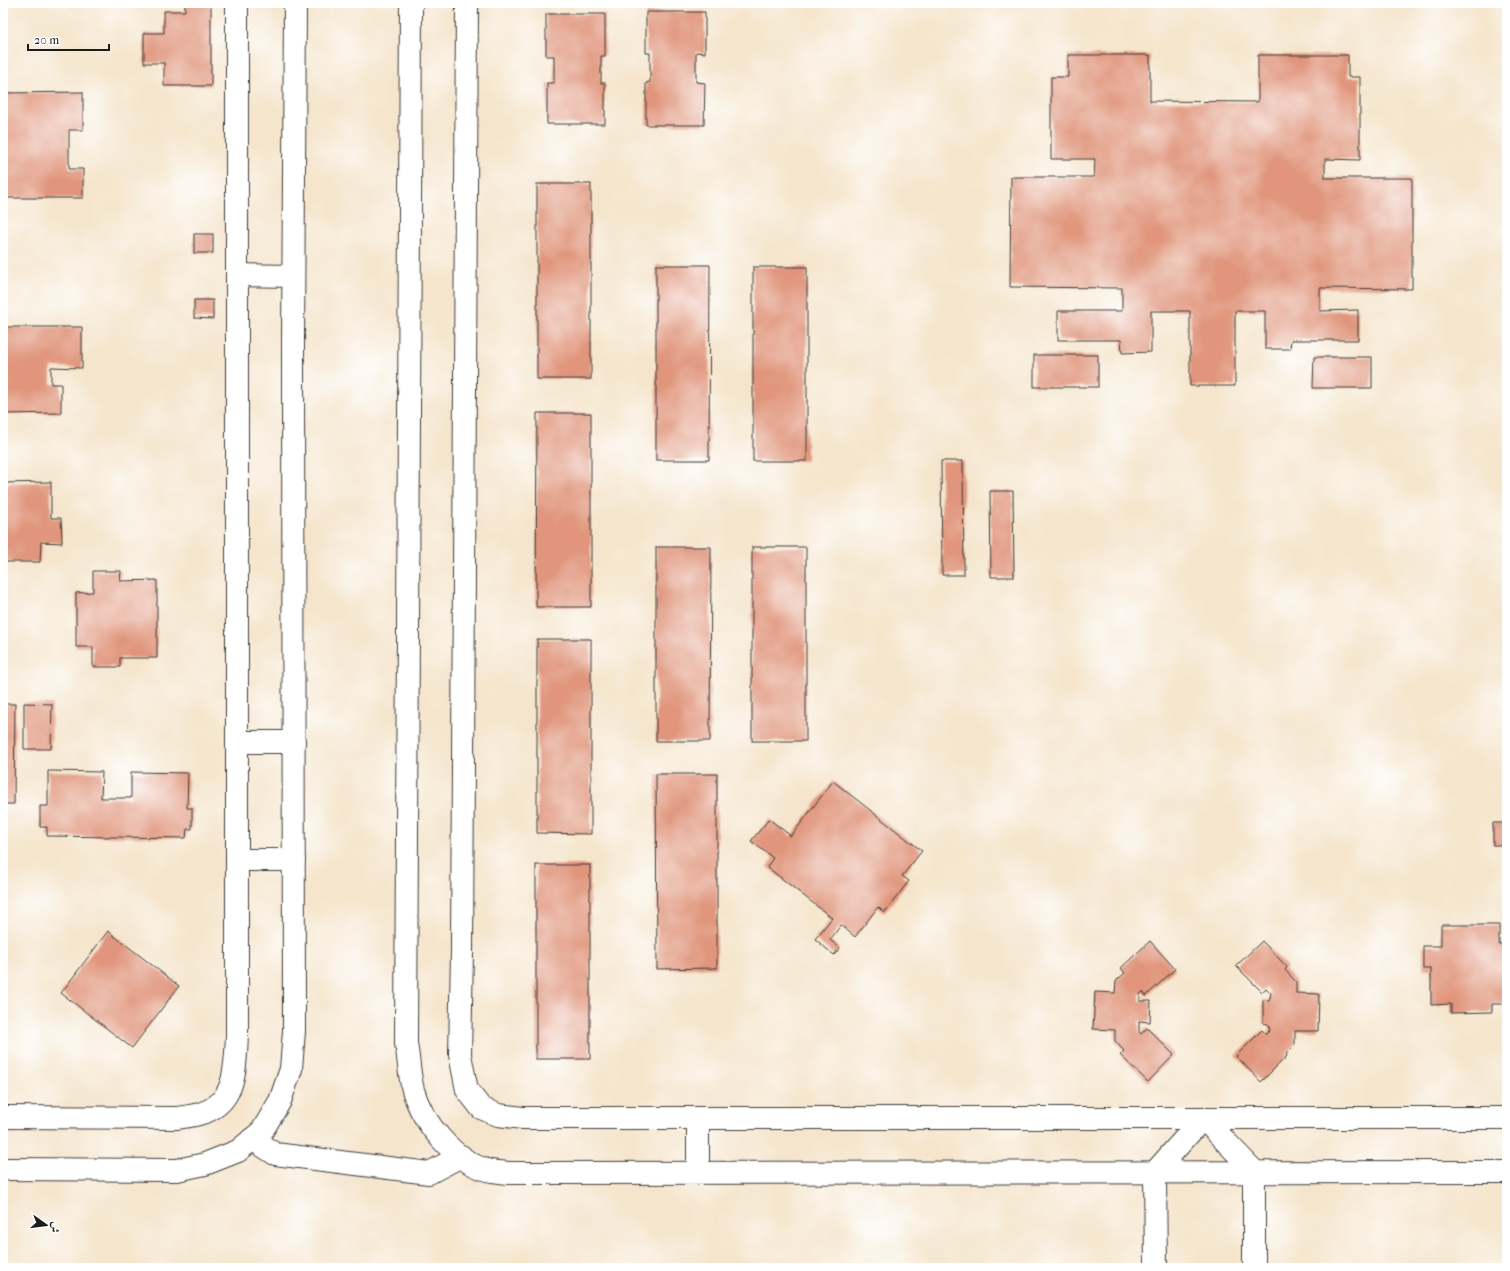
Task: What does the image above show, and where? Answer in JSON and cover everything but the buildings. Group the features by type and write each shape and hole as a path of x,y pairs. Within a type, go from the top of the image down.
{"street":[{"path":"3,1117 177,1118 200,1114 220,1103 232,1084 236,1063 237,860 237,3"},
{"path":"3,1170 177,1170 205,1164 238,1151 262,1131 280,1101 291,1069 294,1031 295,3"},
{"path":"411,3 406,1044 413,1090 421,1111 434,1130 450,1147 466,1160 487,1170 509,1173 1254,1171 1507,1172"},
{"path":"467,3 462,944 460,1055 467,1090 480,1108 498,1115 523,1118 1507,1118"},
{"path":"237,276 294,276"},
{"path":"237,742 294,742"},
{"path":"237,860 294,860"},
{"path":"698,1118 698,1172"},
{"path":"1203,1118 1254,1171 1254,1268"},
{"path":"1156,1268 1155,1172 1203,1118"},
{"path":"252,1139 275,1154 429,1173 461,1156"}]}
